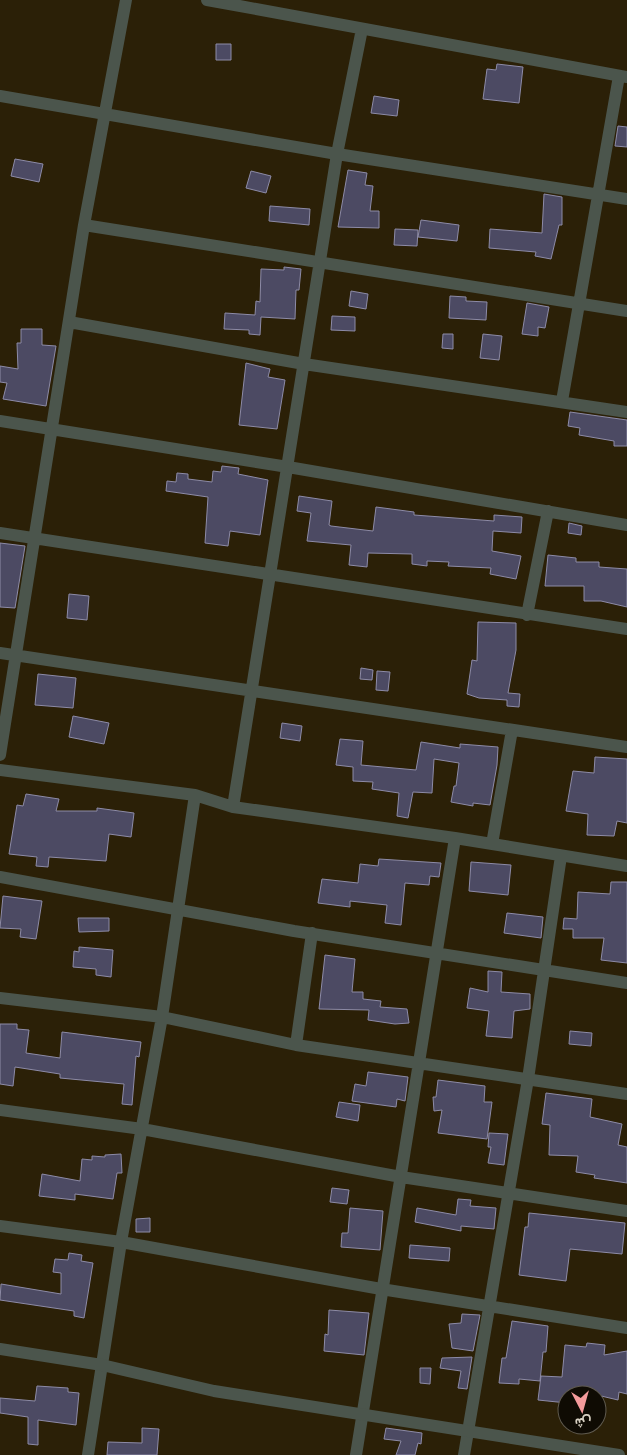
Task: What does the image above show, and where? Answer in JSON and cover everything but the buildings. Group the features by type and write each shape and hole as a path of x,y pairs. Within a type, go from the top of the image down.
{"street":[{"path":"0,755 84,225 126,0"},
{"path":"207,0 266,5 362,29 623,76 562,401"},
{"path":"233,806 337,154 362,29"},
{"path":"0,96 337,154 627,199"},
{"path":"84,225 627,311"},
{"path":"68,322 304,364 627,412"},
{"path":"0,421 288,467 627,525"},
{"path":"527,615 548,512"},
{"path":"0,533 270,576 627,629"},
{"path":"0,653 627,747"},
{"path":"492,844 512,730"},
{"path":"0,770 195,795 233,806 455,838 627,866"},
{"path":"88,1455 121,1242 162,1017 195,795"},
{"path":"356,1455 381,1289 401,1177 455,838"},
{"path":"464,1455 528,1079 561,856"},
{"path":"0,877 312,933 627,982"},
{"path":"296,1045 312,933"},
{"path":"0,998 162,1017 296,1045 627,1094"},
{"path":"0,1110 142,1128 401,1177 627,1210"},
{"path":"0,1226 121,1242 381,1289 626,1324"},
{"path":"0,1349 102,1365 214,1391 619,1455"}]}
